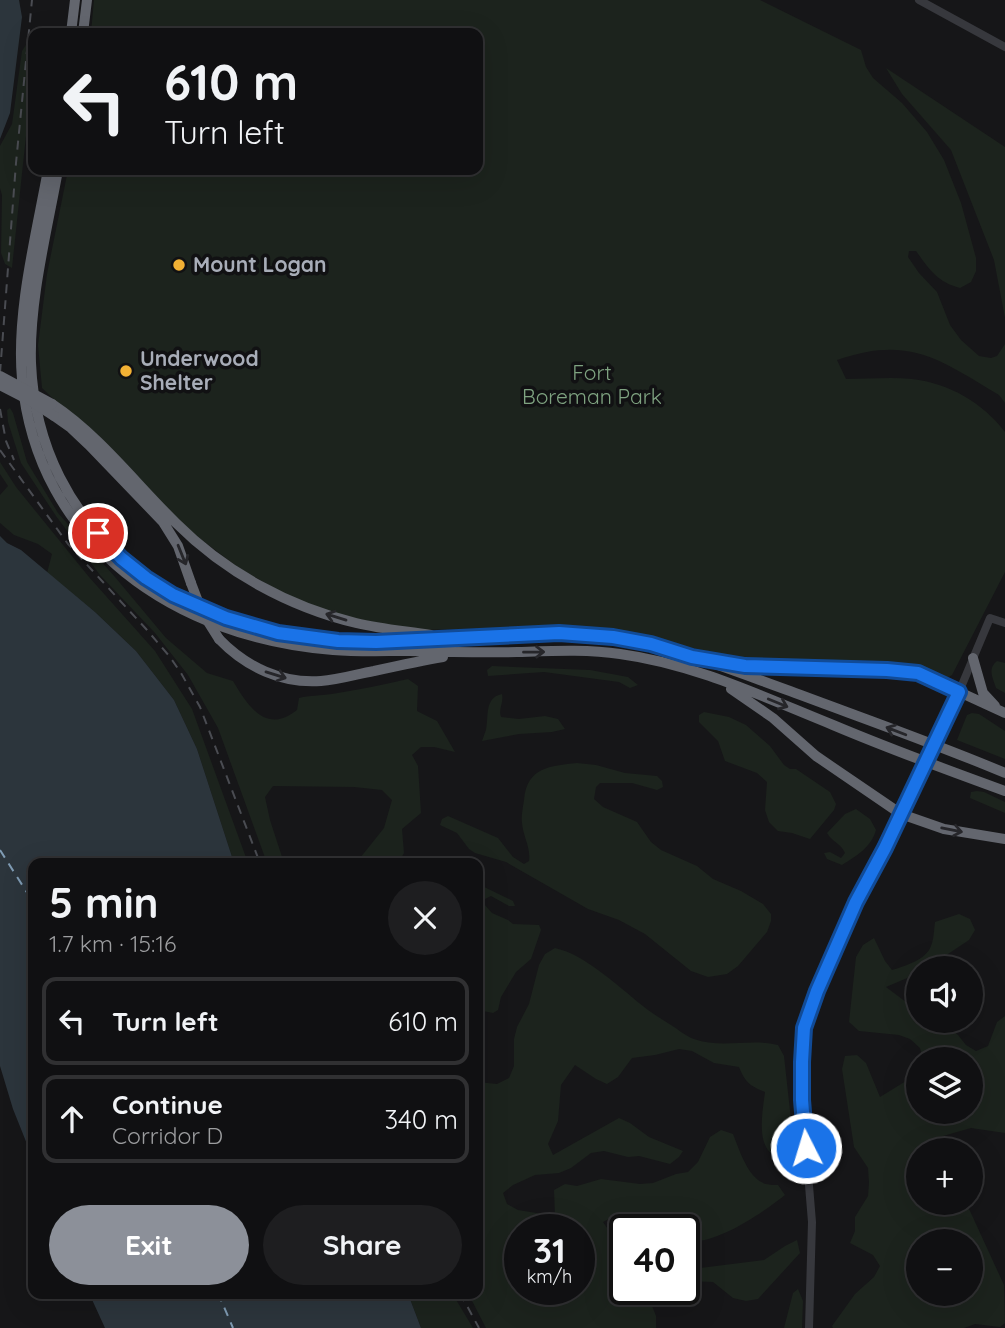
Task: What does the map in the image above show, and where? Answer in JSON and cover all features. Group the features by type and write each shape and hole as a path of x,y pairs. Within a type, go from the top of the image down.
{"highway":[{"path":"72,28 75,0"},
{"path":"84,28 87,0"},
{"path":"47,175 24,314 21,353 22,379 30,425 47,472 71,515 109,560 151,593 196,617 257,638 294,646 335,651 615,653 661,661 712,676 879,745 1005,791"},
{"path":"57,175 31,336 37,411 51,458 72,500 107,544 146,578 173,595 226,618 278,633 338,641 409,642 559,633 613,637 651,644 820,702 1005,773"},
{"path":"0,376 53,410 163,522 178,546 202,612 219,639 239,658 274,675 307,681 340,678 466,653"},
{"path":"0,385 69,416 92,436 187,534 223,563 254,582 293,602 342,620 451,638"},
{"path":"692,657 745,666 918,673 1002,712"},
{"path":"973,658 983,693 1002,712"},
{"path":"712,676 773,718 816,756 901,814 944,829 1005,839"}],"street":[{"path":"919,0 1005,47"},
{"path":"810,1328 812,1222 802,1100 804,1028 856,902 885,848 959,692 990,618 1005,623"}],"green space":[{"name":"Fort Boreman Park","path":"94,0 760,0 861,50 866,67 873,78 902,103 927,132 944,160 961,203 976,258 976,271 971,282 960,288 939,278 916,251 909,251 908,257 937,292 950,325 961,340 979,356 991,358 997,356 1005,344 1005,403 999,395 959,371 922,355 884,350 837,360 846,379 912,379 952,390 976,404 1005,432 1005,572 952,675 947,678 911,666 754,662 650,638 603,631 549,627 415,630 351,618 295,600 239,568 194,534 42,388 38,345 47,274 67,175 483,175 483,28 91,28"},
{"path":"28,42 28,117 12,268 5,264 1,253 0,146 12,124 22,51"},
{"path":"886,68 1005,147 1005,318 994,260 951,150 902,94"},
{"path":"10,408 13,413 27,462 58,513 166,638 207,673 233,681 245,700 259,714 276,720 286,717 297,710 299,698 303,697 408,679 418,686 417,711 437,721 455,752 421,747 412,755 418,766 421,813 402,829 404,853 401,858 360,858 384,828 392,800 382,790 273,786 265,797 282,858 265,858 218,728 188,675 155,633 100,575 56,516 21,463 7,410"},
{"path":"0,462 16,487 89,577 155,651 192,709 246,858 232,858 197,749 174,700 136,651 95,612 47,573 52,554 38,544 14,535 0,523 0,495 8,486 0,474"},
{"path":"997,661 1005,663 1005,693 996,688 992,677 991,670"},
{"path":"492,666 590,670 628,677 638,685 630,688 619,682 544,672 488,676 487,670"},
{"path":"502,694 501,717 519,719 545,716 558,719 565,729 482,741 490,703"},
{"path":"704,712 729,717 746,725 770,746 784,765 796,769 830,792 836,804 834,810 810,839 778,831 769,822 765,810 767,782 757,773 725,761 718,741 699,722 699,715"},
{"path":"979,714 1005,731 1005,759 957,740 967,715"},
{"path":"577,763 625,773 657,776 663,787 657,790 632,783 600,783 596,787 594,799 603,807 637,822 651,842 661,850 697,866 713,879 741,891 763,904 771,914 767,932 738,966 727,974 708,977 691,971 645,934 619,920 588,909 506,862 475,853 457,833 440,825 442,819 448,816 498,838 513,857 524,864 529,861 529,856 522,814 530,781 549,767"},
{"path":"977,791 1005,802 1005,813 970,798 971,792"},
{"path":"856,809 870,819 876,830 871,842 842,865 827,859 824,853 830,852 841,858 845,853 827,833 845,814"},
{"path":"483,886 513,901 515,906 509,906 491,896 485,899 484,904 492,913 513,924 539,925 541,930 531,959 516,972 501,997 498,1010 493,1013 483,1011"},
{"path":"959,914 970,919 975,930 969,940 945,956 923,956 933,940 935,922"},
{"path":"874,938 885,961 892,970 906,965 906,979 886,987 906,1002 906,1033 956,1033 969,1047 919,1047 910,1039 899,1035 859,1031 849,1022 856,957 863,945"},
{"path":"555,948 579,958 604,974 648,1010 691,1038 715,1043 768,1043 778,1045 784,1056 793,1138 792,1150 782,1159 772,1154 764,1142 762,1125 765,1092 749,1083 739,1067 714,1063 692,1051 679,1049 632,1058 618,1077 607,1084 575,1065 561,1085 558,1121 548,1144 553,1155 619,1118 649,1137 683,1151 679,1157 670,1164 604,1151 591,1153 571,1168 559,1173 535,1175 503,1193 507,1204 518,1210 543,1214 504,1214 504,1305 595,1305 595,1214 555,1214 554,1190 565,1184 577,1186 601,1179 653,1183 688,1172 698,1162 710,1137 721,1130 733,1134 745,1163 754,1176 766,1184 778,1185 785,1195 764,1211 737,1227 700,1241 700,1214 609,1214 609,1219 603,1222 609,1231 609,1305 652,1305 656,1316 656,1328 486,1328 471,1299 483,1299 483,1083 497,1084 509,1078 514,1066 517,1027 529,1004 539,965 545,954"},
{"path":"1005,1016 1005,1133 971,1128 936,1138 906,1138 906,1215 972,1215 978,1229 906,1229 906,1306 983,1306 983,1239 1004,1285 1005,1323 1000,1327 975,1324 964,1328 833,1328 855,1294 874,1277 880,1266 873,1255 850,1243 855,1231 855,1217 868,1196 869,1183 868,1168 854,1147 842,1069 845,1056 857,1055 866,1063 880,1097 906,1081 906,1124 983,1124 983,1048 988,1046 997,1022"},
{"path":"797,1240 800,1253 758,1299 746,1301 733,1298 713,1282 700,1282 700,1268 764,1260"},
{"path":"798,1289 803,1301 802,1328 784,1328 793,1293"},
{"path":"410,1299 456,1299 473,1328 421,1328"}],"shaded area":[{"path":"0,0 19,0 22,17 10,113 0,139"},
{"path":"0,536 21,550 95,612 136,651 174,700 197,749 232,858 28,858 28,1146 0,1066"},
{"path":"92,1299 410,1299 421,1328 105,1328"}],"ferry route":[{"path":"0,850 28,894"},
{"path":"221,1299 233,1328"}],"railway":[{"path":"29,28 32,0"},
{"path":"0,373 28,41"},
{"path":"0,409 6,441 14,460"},
{"path":"0,450 68,544 147,630 181,673 200,707 258,858"},
{"path":"463,1299 479,1328"}],"place":[{"name":"Mount Logan","path":"179,265"},
{"name":"Underwood Shelter","path":"126,371"}],"route":[{"path":"98,533 121,558 173,595 226,618 278,633 338,641 376,642 559,633 613,637 651,644 692,657 745,666 918,673 959,692 885,848 856,902 804,1028 802,1100 806,1148"}]}
